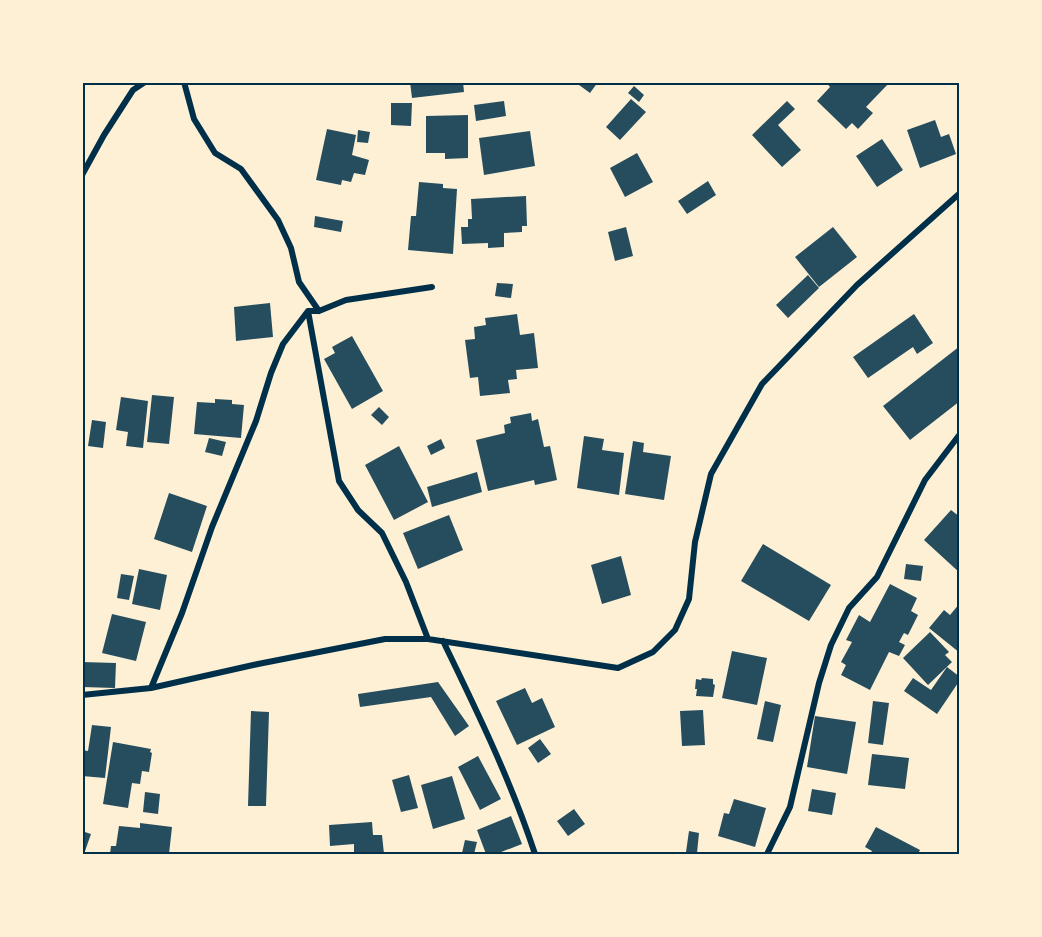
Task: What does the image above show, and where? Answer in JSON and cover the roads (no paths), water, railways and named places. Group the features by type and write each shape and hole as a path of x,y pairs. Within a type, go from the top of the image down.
{"street":[{"path":"128,82 133,90"},
{"path":"82,175 133,90 145,82"},
{"path":"184,82 194,119 215,153 241,169 278,220 291,248 299,282 319,311"},
{"path":"82,695 151,688 385,639 428,639 618,668 653,652 675,630 689,599 695,542 711,474 762,384 857,285 960,193"},
{"path":"308,311 319,311 346,300 432,287"},
{"path":"308,311 339,481 358,510 382,533 406,582 428,639"},
{"path":"151,688 182,613 212,527 256,421 283,344 308,311"},
{"path":"767,855 790,807 819,684 831,645 849,608 878,577 894,548 924,480 960,434"},
{"path":"443,641 475,705 520,810 534,855"}]}
